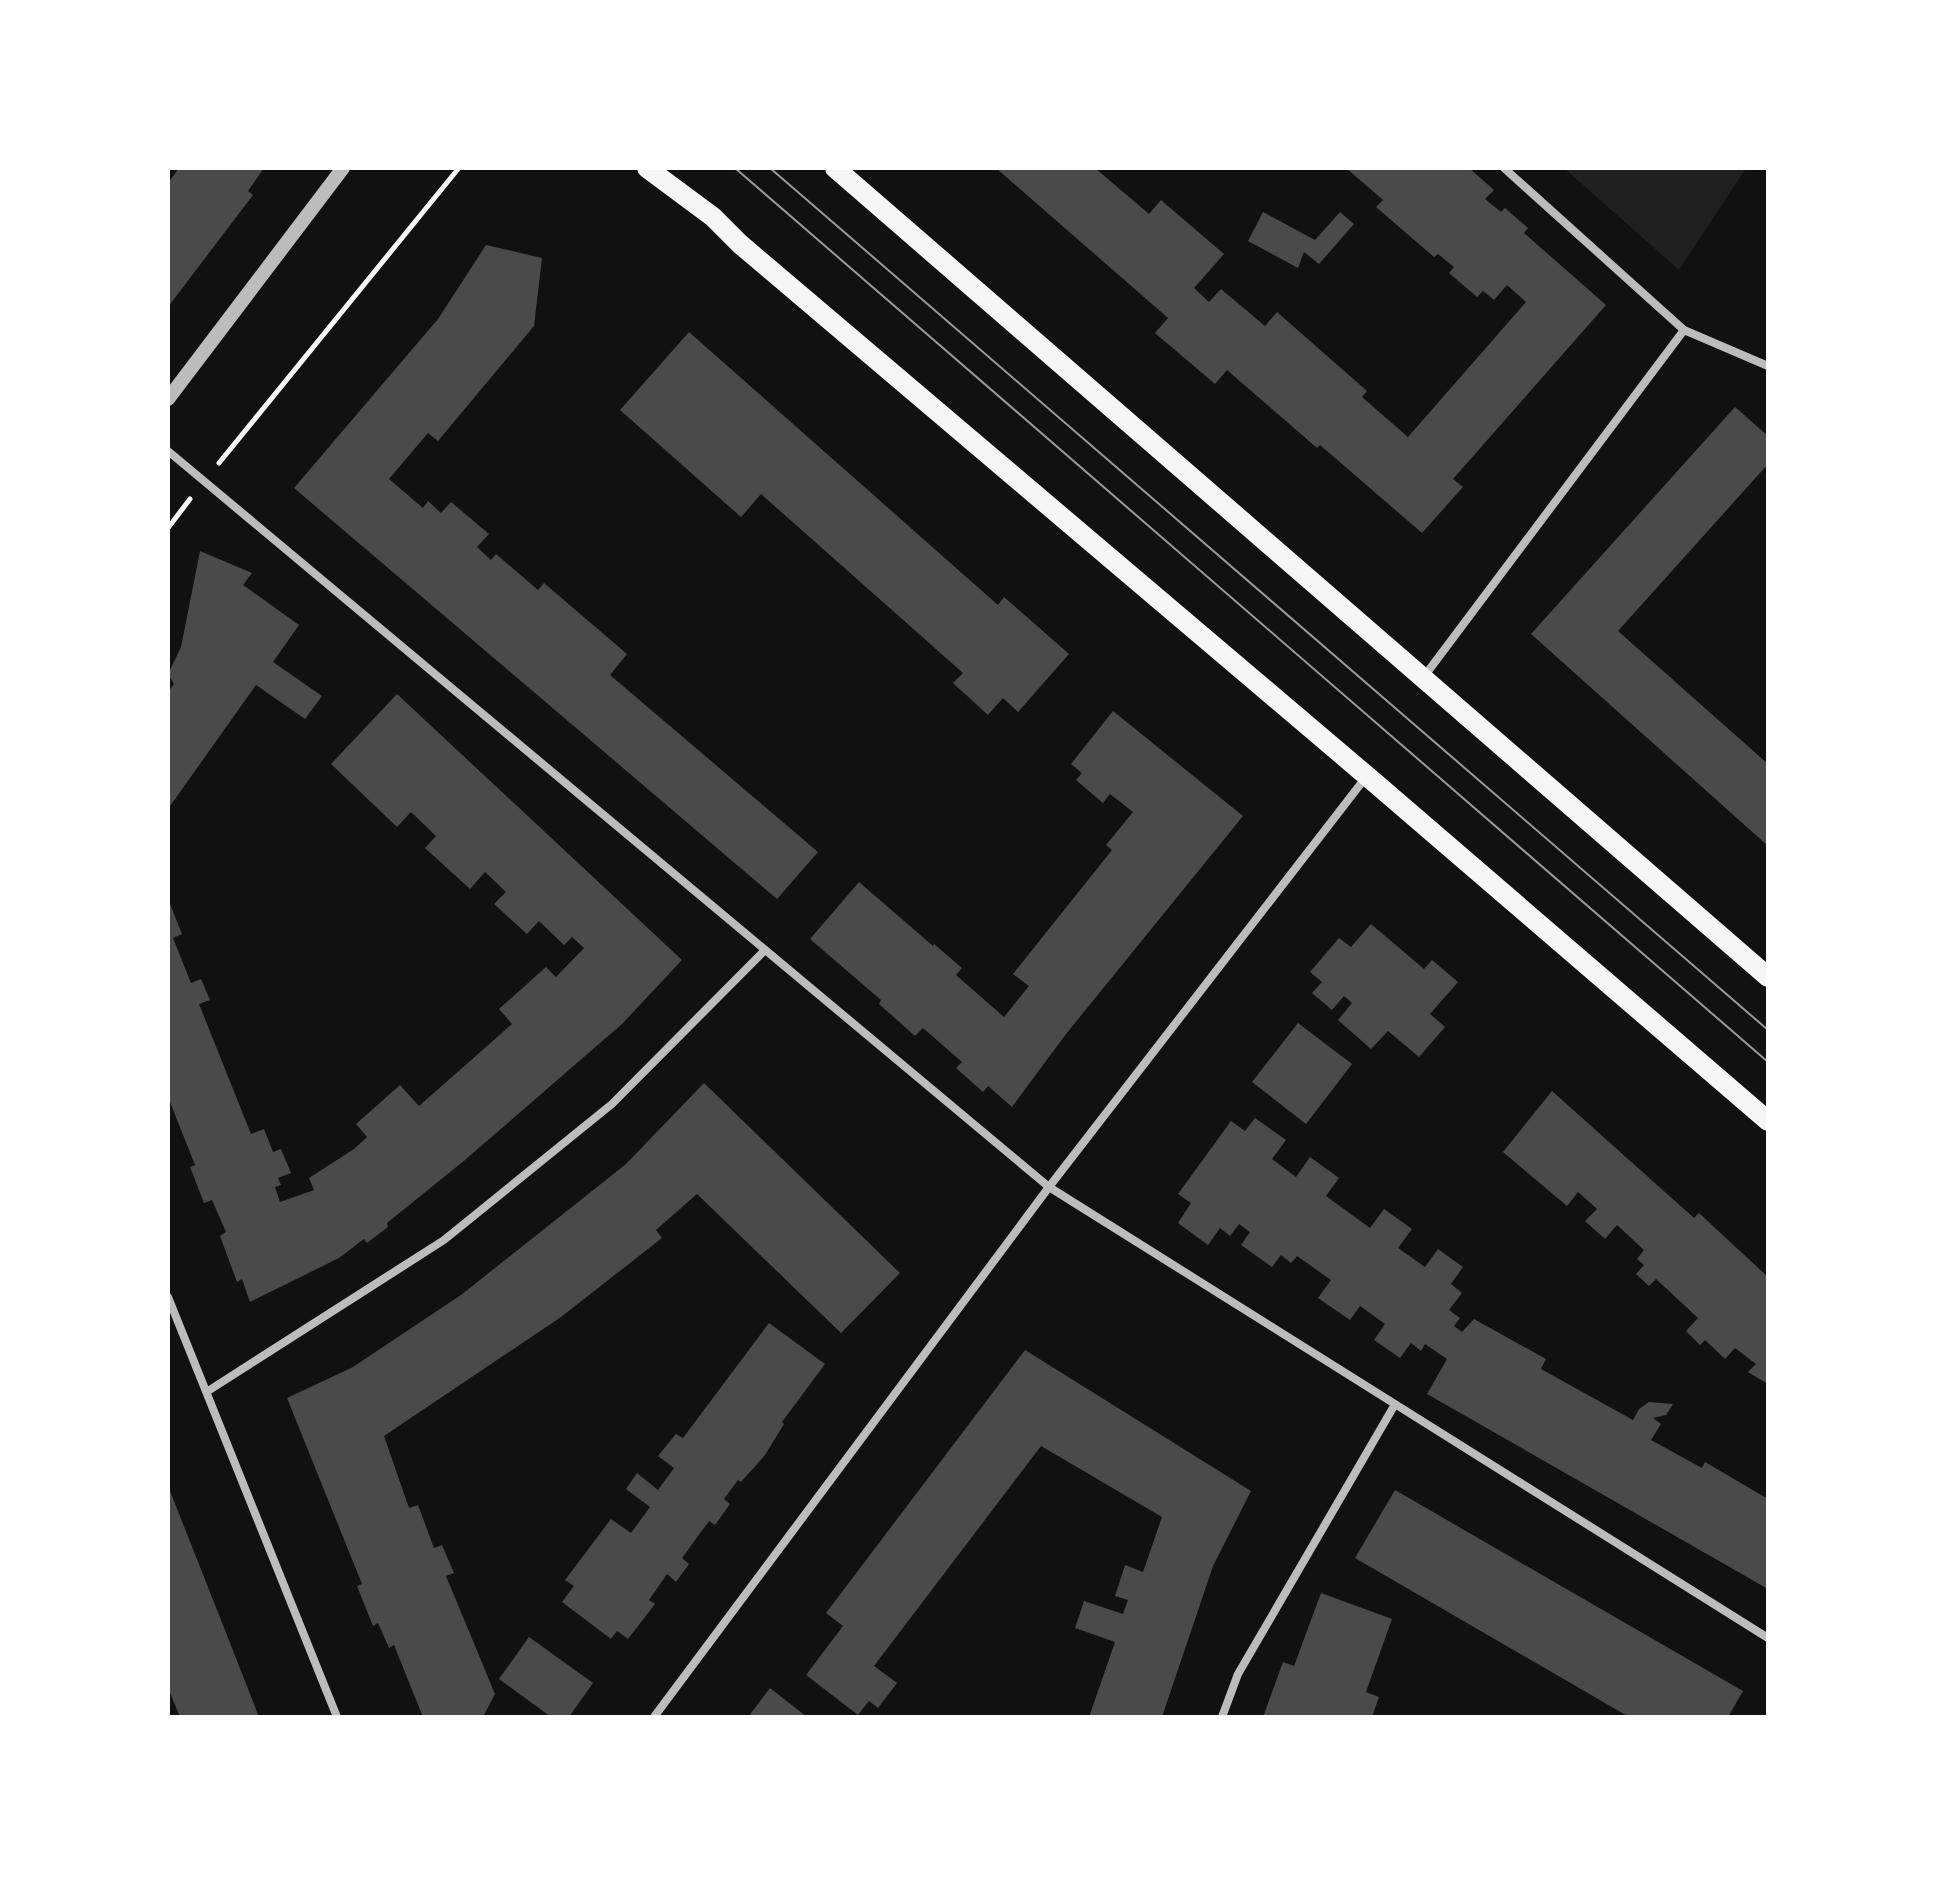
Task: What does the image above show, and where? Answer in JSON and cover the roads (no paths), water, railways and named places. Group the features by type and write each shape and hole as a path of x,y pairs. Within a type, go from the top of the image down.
{"main road":[{"path":"647,168 713,217 740,244 1768,1121"},
{"path":"835,168 1768,977"}],"street":[{"path":"168,399 343,168"},
{"path":"1504,168 1684,330 1768,366"},
{"path":"1422,680 1684,330"},
{"path":"168,451 1049,1187 1768,1638"},
{"path":"654,1717 1049,1187 1367,776"},
{"path":"208,1391 444,1240 612,1104 765,950"},
{"path":"168,1297 337,1717"},
{"path":"1222,1717 1238,1674 1394,1406"}],"tram line":[{"path":"735,168 1768,1062"},
{"path":"770,168 1768,1030"}]}
